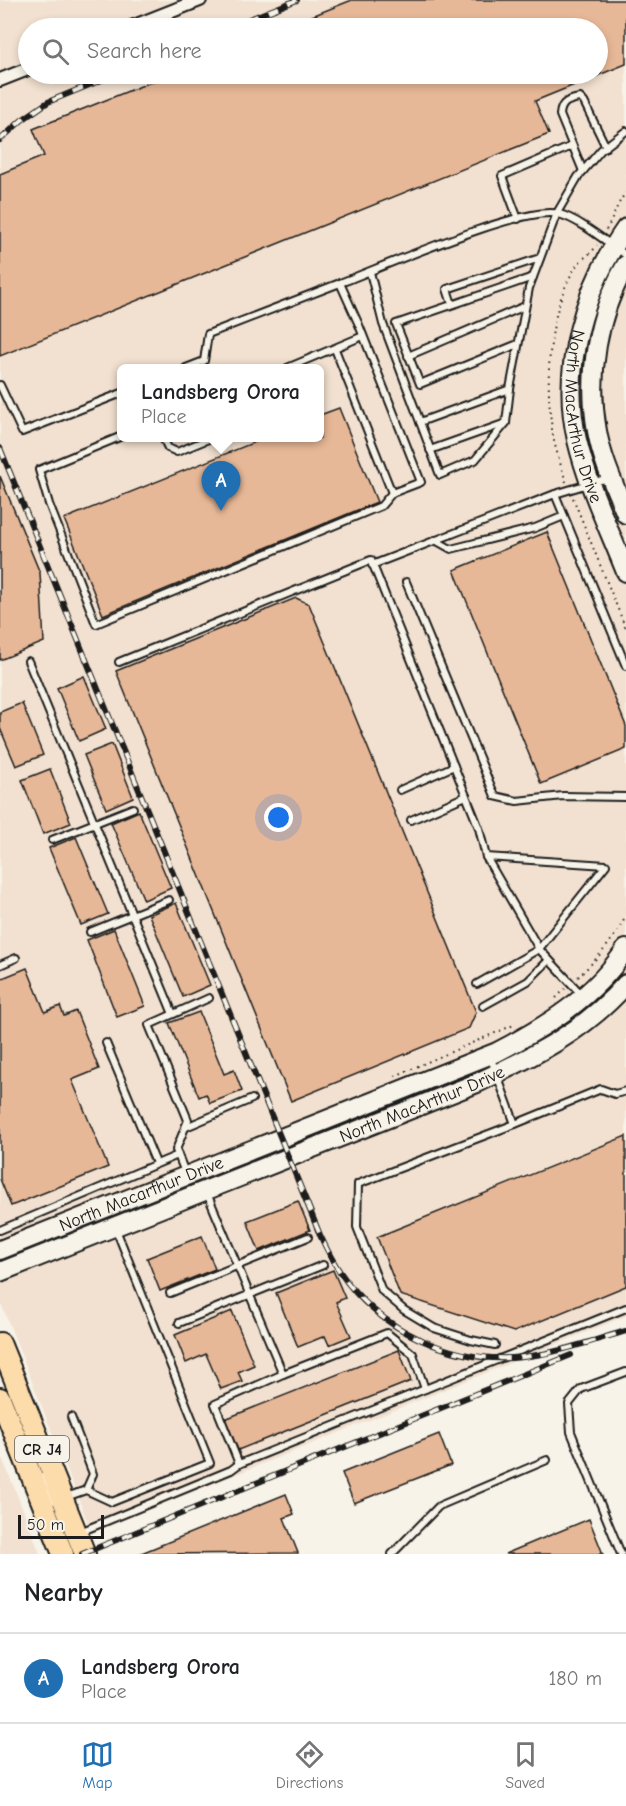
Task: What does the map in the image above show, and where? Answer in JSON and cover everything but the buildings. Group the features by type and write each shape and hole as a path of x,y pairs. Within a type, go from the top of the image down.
{"main road":[{"name":"North MacArthur Drive","path":"626,228 619,251 600,269 585,308 577,340 573,378 577,439 590,484 626,573"},
{"name":"North MacArthur Drive","path":"626,265 610,298 599,334 594,365 593,396 597,432 611,477 626,514"},
{"name":"North MacArthur Drive","path":"281,1138 489,1055 534,1033 570,1009 577,990 600,981 626,949"},
{"name":"North MacArthur Drive","path":"203,1192 534,1057 597,1014 626,984"},
{"name":"North Macarthur Drive","path":"0,1250 281,1138"},
{"name":"North Macarthur Drive","path":"0,1272 203,1192"},
{"name":"CR J4","path":"0,1343 86,1554"},
{"name":"CR J4","path":"0,1398 24,1447 63,1554"}],"street":[{"path":"154,18 200,0"},
{"path":"0,80 18,73"}],"lane":[{"path":"583,171 560,115 560,107 566,101 580,98 606,147"},
{"path":"370,272 383,324 440,474 475,460 506,423 525,306 533,276 557,213 583,171 606,147 626,131"},
{"path":"518,219 502,176 572,146"},
{"path":"197,364 204,361 208,334 487,227 540,213 557,213 569,218 619,251"},
{"path":"452,304 447,289 540,258"},
{"path":"518,344 420,384 396,324 533,276"},
{"path":"117,438 39,470 49,504 96,624 381,506 392,493 421,482 340,283"},
{"path":"408,356 525,306"},
{"path":"299,364 363,336"},
{"path":"335,349 392,493"},
{"path":"0,385 22,432 117,395"},
{"path":"420,422 510,389"},
{"path":"430,450 506,423"},
{"path":"166,442 168,448 177,452 204,442"},
{"path":"372,565 555,494 611,477"},
{"path":"555,494 626,666"},
{"path":"435,540 451,549 535,528 564,516"},
{"path":"119,662 371,561 466,796 486,857 539,949 577,990"},
{"path":"406,582 495,796 517,801 562,796 626,797"},
{"path":"28,661 173,1014"},
{"path":"400,790 454,766"},
{"path":"411,820 466,796"},
{"path":"52,840 133,808"},
{"path":"477,984 539,949 606,865 486,857"},
{"path":"90,932 169,900"},
{"path":"0,965 16,958"},
{"path":"483,1006 528,981 549,960"},
{"path":"186,1176 176,1150 188,1120 149,1025 208,998"},
{"path":"105,1043 156,1163"},
{"path":"489,1055 515,1124"},
{"path":"495,1345 434,1328 404,1310 382,1291 357,1227 358,1184 601,1089 615,1095 626,1091"},
{"path":"186,1127 252,1099"},
{"path":"0,1230 178,1155"},
{"path":"203,1192 238,1266 283,1374"},
{"path":"86,1490 112,1502 210,1462 114,1227"},
{"path":"170,1293 308,1237"},
{"path":"179,1323 323,1265"},
{"path":"77,1533 231,1470 239,1464 626,1308"},
{"path":"239,1464 215,1404 283,1374 387,1333 413,1354 425,1389"},
{"path":"621,1554 571,1432 569,1404 581,1389 626,1372"},
{"path":"38,1466 51,1498 55,1502 86,1490 93,1474 71,1417"},
{"path":"392,1554 439,1506 547,1460"}],"path":[{"path":"556,999 577,990 619,930 626,916"},
{"path":"390,1078 524,1020"}],"shaded area":[{"path":"0,0 626,0 626,1316 92,1533 0,1301"},
{"path":"0,1453 29,1524 40,1554 0,1554"}],"railway":[{"path":"252,18 297,0"},
{"path":"0,140 22,120 48,102 92,84"},
{"path":"0,448 320,1235 340,1272 356,1293 396,1326 445,1349 471,1355 497,1358 549,1353 626,1331"},
{"path":"82,1554 571,1355"}],"place":[{"name":"Landsberg Orora","path":"221,511"}]}
